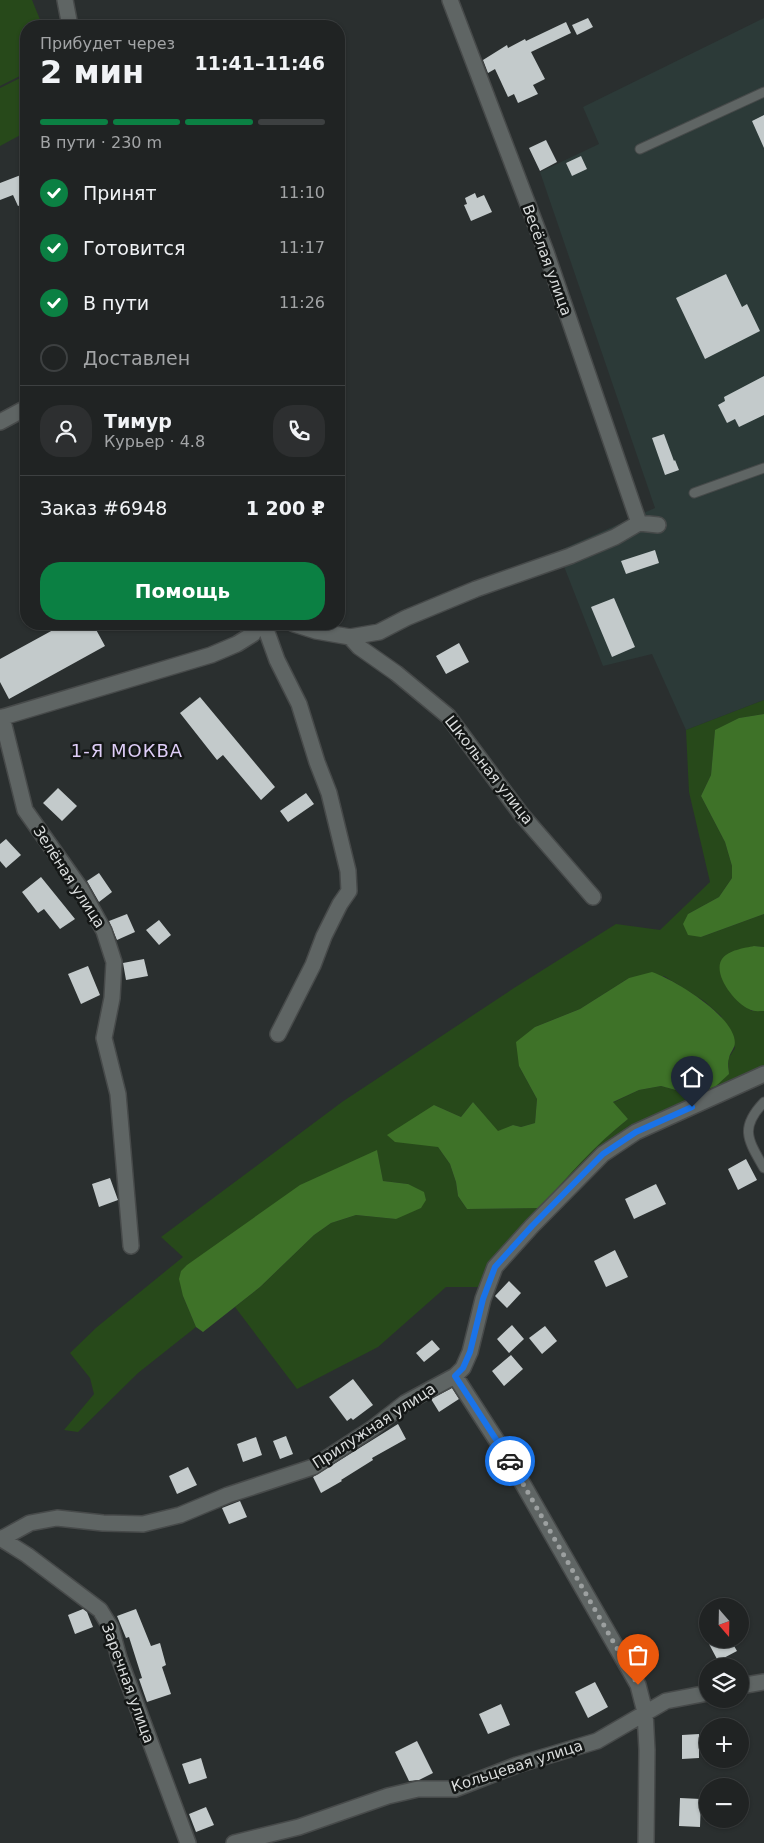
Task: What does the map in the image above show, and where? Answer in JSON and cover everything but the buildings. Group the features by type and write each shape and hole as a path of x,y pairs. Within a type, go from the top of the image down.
{"street":[{"path":"65,0 69,20"},
{"name":"Весёлая улица","path":"450,0 546,252 639,523"},
{"path":"0,422 20,411"},
{"path":"313,630 350,637 379,632 406,618 606,541 639,523 658,525"},
{"path":"1,718 211,656 237,644 253,634 254,630"},
{"path":"266,630 277,660 299,704 329,793 348,871 349,891 328,928 313,965 278,1034"},
{"name":"Школьная улица","path":"350,637 448,716 521,814 593,897"},
{"name":"Зелёная улица","path":"1,718 26,810 81,889 104,931 114,962 112,998 104,1038 118,1094 131,1246"},
{"name":"Прилужная улица","path":"0,1539 30,1523 57,1518 103,1523 143,1524 180,1515 228,1495 313,1467 373,1428 405,1403 455,1376 463,1368 470,1352 483,1299 495,1267 532,1226 603,1154 636,1132 764,1074"},
{"path":"455,1376 508,1458 638,1685 645,1712 648,1750 646,1843"},
{"name":"Заречная улица","path":"0,1539 27,1555 100,1610 111,1628 119,1658 188,1843"},
{"path":"749,1684 764,1682"},
{"name":"Кольцевая улица","path":"234,1843 299,1827 388,1796 418,1789 455,1789 517,1765 597,1740 666,1701 699,1695"}],"lane":[{"path":"640,149 764,92"},
{"path":"694,494 764,468"},
{"path":"764,1102 752,1114 748,1130 751,1146 764,1168"}],"shaded area":[{"path":"764,18 764,700 686,730 652,654 603,666 558,551 655,508 540,172 599,144 583,107"}],"green space":[{"path":"0,0 32,0 40,20 20,20 20,76 0,86"},
{"path":"20,78 20,135 0,146 0,88"},
{"path":"764,700 764,714 739,718 715,731 711,775 701,796 725,842 732,866 732,878 719,897 688,914 701,937 764,914 764,947 754,946 751,1011 764,1011 764,1072 602,1153 484,1287 446,1287 378,1347 297,1389 235,1307 260,1287 314,1235 331,1223 356,1215 396,1219 408,1184 383,1181 377,1151 183,1296 196,1327 138,1373 78,1432 64,1430 94,1394 90,1378 70,1353 97,1327 183,1257 161,1237 342,1102 514,988 616,924 660,930 710,882 689,792 686,730","holes":["664,976 704,1001 721,1016 735,1048 728,1059 729,1074 694,1095 661,1086 639,1090 612,1103 628,1119 582,1161 541,1208 467,1209 458,1196 450,1164 438,1147 434,1105 461,1117 473,1102 498,1132 513,1125 521,1127 535,1123 537,1099 519,1066 535,1027 580,1009 629,978"]},
{"path":"764,714 764,914 701,937 688,935 683,924 688,914 719,897 732,878 732,866 725,842 701,796 711,775 715,730 739,718"},
{"path":"754,946 764,947 764,1011 751,1010 737,1001 726,987 720,972 722,959 728,953"},
{"path":"652,972 674,982 699,998 721,1017 729,1027 735,1044 728,1060 729,1074 716,1086 694,1095 661,1086 639,1090 613,1102 628,1119 582,1161 541,1208 467,1209 458,1196 450,1164 438,1147 395,1142 387,1135 434,1105 461,1117 473,1102 498,1131 513,1125 521,1127 535,1123 537,1099 519,1066 516,1042 535,1027 580,1009 629,978"},
{"path":"377,1150 383,1181 408,1184 424,1192 426,1200 421,1208 396,1219 356,1215 331,1223 314,1235 260,1287 203,1332 196,1327 183,1296 179,1279 181,1271 187,1265 300,1185"}],"way so far":[{"path":"510,1461 638,1685"}],"district":[{"name":"1-Я МОКВА","path":"127,750"}],"route":[{"path":"510,1461 455,1376 463,1368 470,1352 483,1299 495,1267 532,1226 603,1154 636,1132 692,1107"}]}
